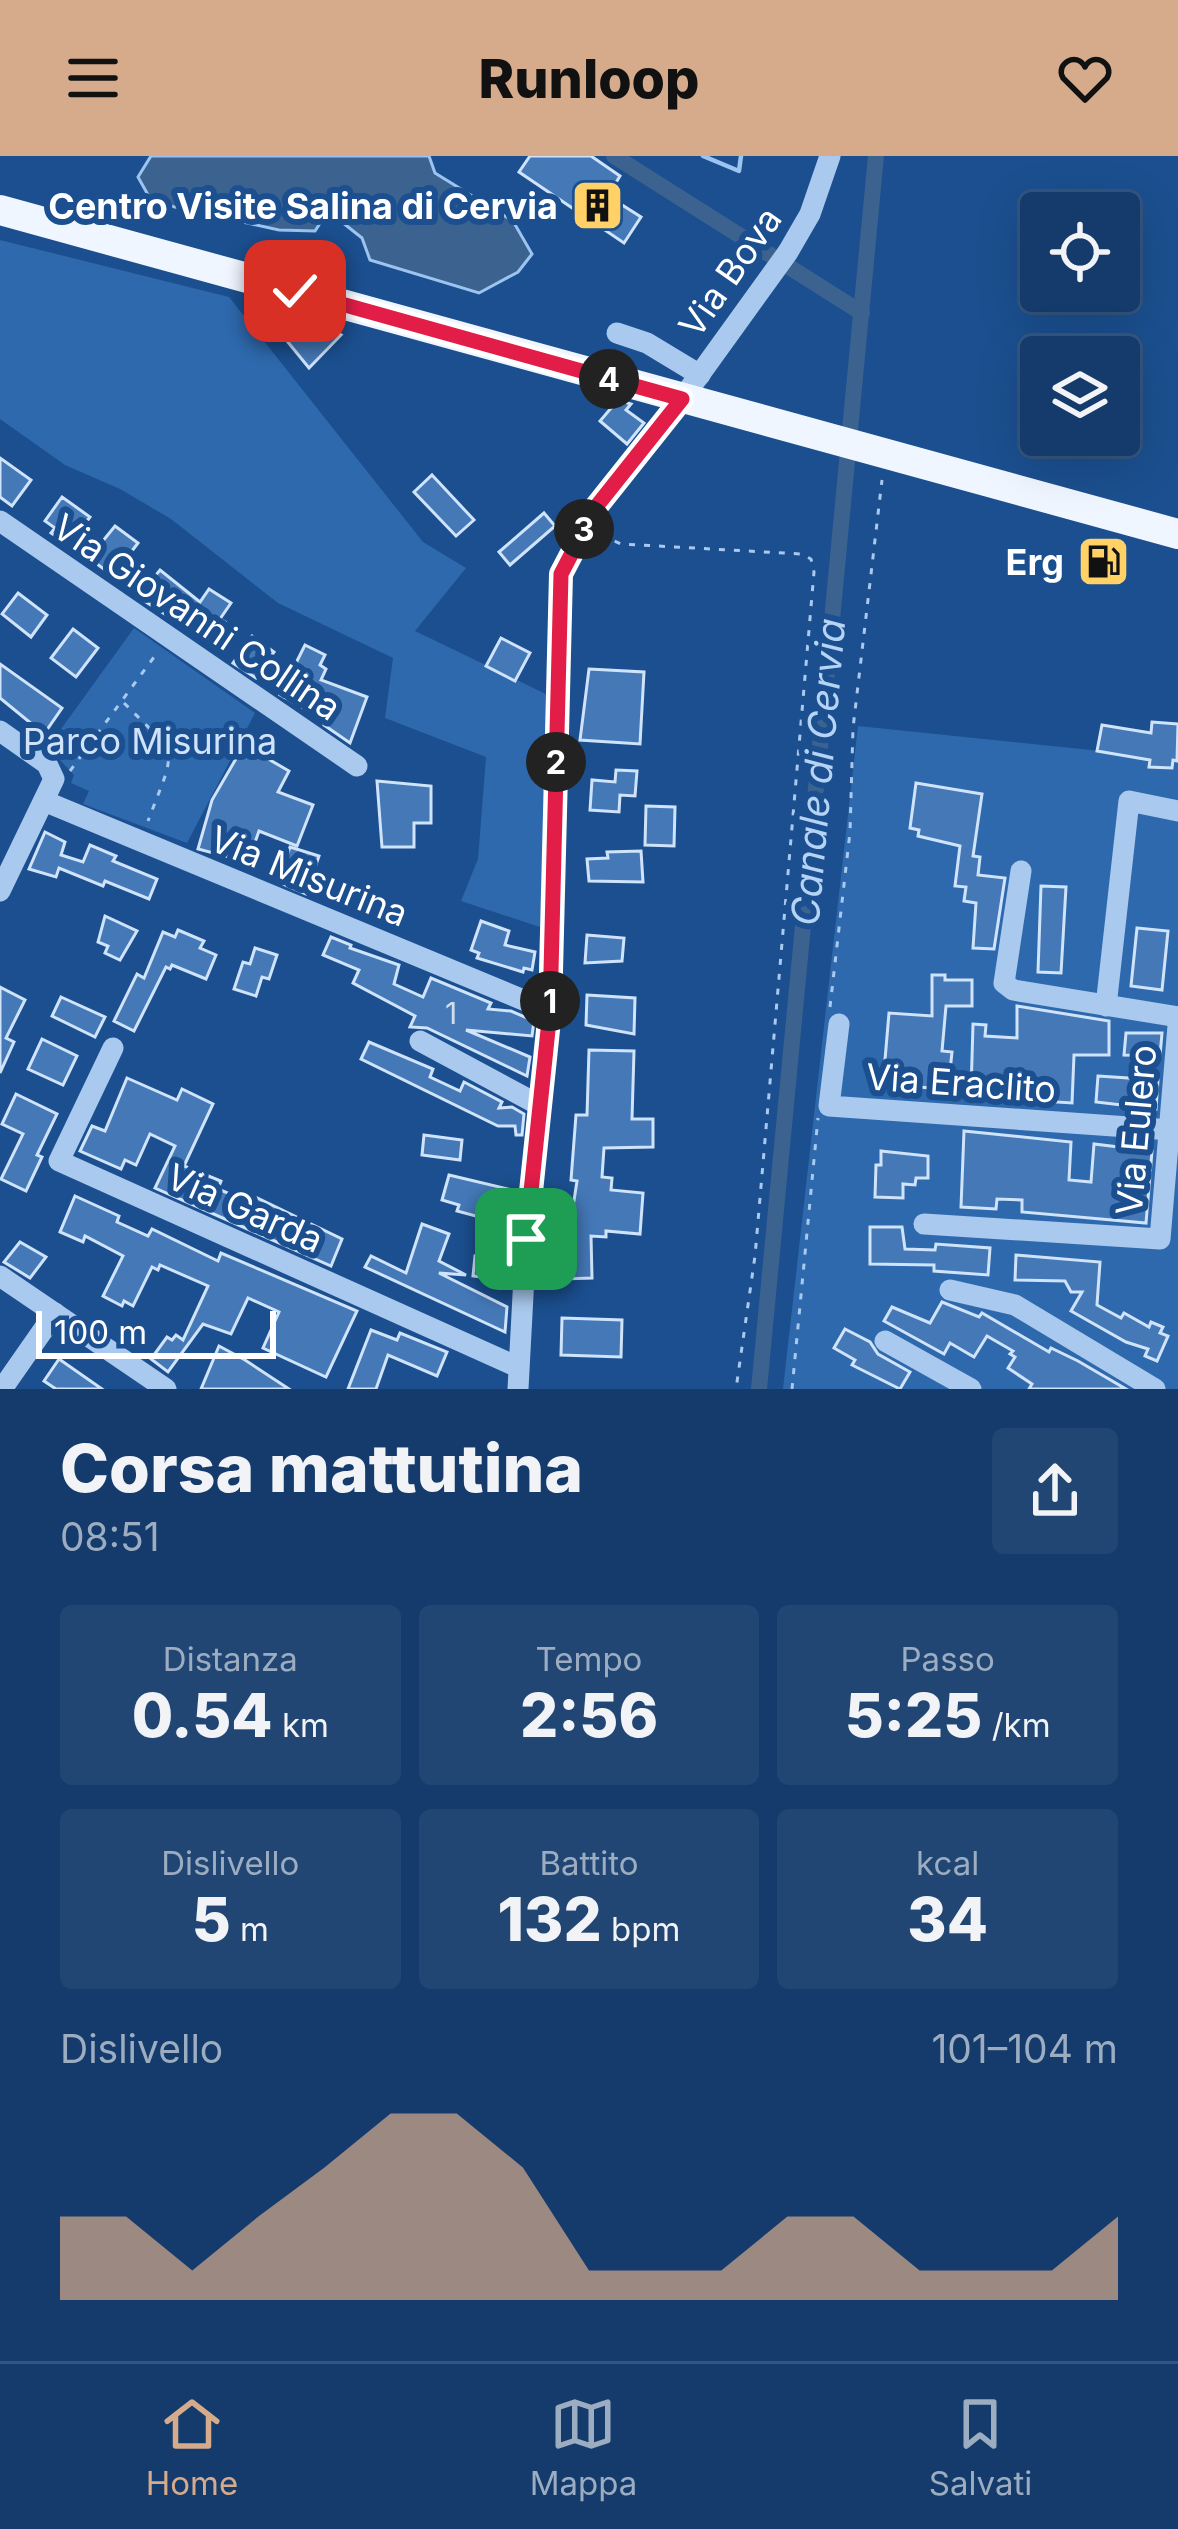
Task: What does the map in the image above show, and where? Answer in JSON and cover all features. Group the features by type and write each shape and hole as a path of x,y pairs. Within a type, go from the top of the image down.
{"main road":[{"path":"0,210 691,387 818,435 1178,534"}],"street":[{"name":"Via Bova","path":"518,1378 550,1011 561,574 596,507 782,261 810,214 830,156"},
{"path":"617,332 647,343 691,387"},
{"name":"Via Giovanni Collina","path":"0,521 357,766"},
{"path":"0,731 47,764 54,779 0,891"},
{"name":"Via Misurina","path":"44,801 550,1011"},
{"path":"1106,1006 1129,801 1178,811"},
{"path":"1021,871 1004,983 1013,990 1178,1022"},
{"name":"Via Eulero","path":"924,1224 1160,1239 1178,1022"},
{"name":"Via Eraclito","path":"833,1025 829,1106 1171,1130"},
{"path":"420,1041 539,1106"},
{"name":"Via Garda","path":"113,1048 58,1160 518,1378"},
{"path":"0,1276 166,1389"},
{"path":"950,1290 1015,1305 1156,1389"},
{"path":"2,1389 55,1313"},
{"path":"885,1341 971,1389"}],"path":[{"path":"833,1025 854,728 883,474 896,474 901,458"},
{"path":"600,522 605,537 621,544 801,554 811,559 814,572 755,1256 736,1389"},
{"path":"54,779 70,772 168,637"},
{"path":"123,702 168,747 171,758 140,842"},
{"path":"792,1389 818,1111"}],"green space":[{"path":"0,240 229,297 423,542 466,568 415,631 554,698 540,927 461,901 478,859 486,757 385,718 393,658 278,603 171,519 65,465 0,419"},
{"name":"Parco Misurina","path":"134,628 255,713 187,843 83,804 89,791 71,783 74,775 48,747"},
{"path":"858,726 1178,759 1178,1389 783,1389"}],"shaded area":[{"path":"151,156 429,156 435,173 513,221 532,254 518,272 479,293 370,260 362,238 328,211 315,231 279,230 152,202 138,177"}],"building":[{"name":"Centro Visite Salina di Cervia","path":"530,156 591,156 620,176 608,196 641,217 624,243 519,172"},
{"path":"311,319 341,335 309,368 283,336 296,322 304,326"},
{"path":"618,400 631,404 626,410 644,423 627,444 600,421"},
{"path":"0,458 31,480 12,506 0,497"},
{"path":"432,475 474,520 456,536 414,492"},
{"path":"62,497 90,517 72,541 64,542 51,533 55,528 45,521"},
{"path":"544,513 555,526 510,565 499,552"},
{"path":"115,526 138,543 113,576 89,558"},
{"path":"160,570 200,602 209,589 231,603 210,643 138,597"},
{"path":"18,593 47,615 31,637 2,614"},
{"path":"73,629 98,648 76,677 51,658"},
{"path":"252,636 274,652 256,678 233,663"},
{"path":"501,638 530,653 515,681 486,666"},
{"path":"305,645 325,655 321,680 367,697 350,743 324,725 325,720 280,695"},
{"path":"0,664 62,708 44,734 0,698"},
{"path":"589,669 644,672 640,744 580,740"},
{"path":"1152,722 1178,724 1177,761 1173,760 1172,768 1149,767 1150,760 1097,751 1102,725 1151,733"},
{"path":"244,745 289,771 278,792 313,805 297,846 259,831 252,851 244,848 240,860 198,849 212,800"},
{"path":"616,770 637,771 635,796 620,795 619,812 590,810 592,780 615,782"},
{"path":"377,781 431,786 431,823 414,823 414,847 382,847"},
{"path":"916,783 982,794 973,856 980,857 978,875 1005,878 994,949 973,948 976,903 964,901 966,887 955,886 960,846 918,836 919,830 910,828"},
{"path":"646,806 675,807 674,846 645,845"},
{"path":"45,832 65,842 61,855 83,862 90,845 116,856 113,861 157,879 149,899 59,868 56,877 29,869"},
{"path":"290,847 319,856 306,894 278,882"},
{"path":"641,851 643,882 589,881 587,859 608,858 607,852"},
{"path":"1041,886 1066,887 1061,973 1038,972"},
{"path":"105,916 137,931 120,960 105,953 108,946 98,942"},
{"path":"481,921 509,931 505,945 535,952 532,970 524,968 523,972 477,958 479,953 471,950"},
{"path":"1137,928 1168,931 1162,990 1131,986"},
{"path":"178,930 204,941 200,948 216,955 206,979 172,965 166,967 134,1031 114,1021 137,974 144,978 163,932 175,937"},
{"path":"587,935 624,938 622,961 585,963"},
{"path":"331,937 399,965 394,984 423,997 431,978 491,1003 488,1009 511,1011 534,1021 532,1036 466,1030 530,1057 527,1076 427,1028 410,1027 415,1016 353,983 359,970 323,955"},
{"path":"255,948 277,955 269,979 262,977 256,996 234,989 243,962 250,964"},
{"path":"932,975 972,980 972,1006 946,1006 942,1051 952,1052 948,1090 883,1083 889,1013 932,1016"},
{"path":"0,987 25,1000 6,1038 14,1042 0,1073"},
{"path":"587,995 635,998 634,1034 586,1025"},
{"path":"61,997 105,1017 95,1037 52,1016"},
{"path":"1017,1006 1109,1021 1109,1055 1074,1055 1072,1103 991,1098 991,1092 971,1092 973,1024 986,1025 985,1036 1017,1038"},
{"path":"1126,1033 1162,1033 1160,1056 1124,1055"},
{"path":"42,1039 77,1056 63,1085 28,1069"},
{"path":"369,1042 433,1069 430,1077 460,1091 464,1082 502,1102 499,1108 512,1107 524,1114 522,1135 516,1135 515,1126 498,1126 361,1059"},
{"path":"589,1050 634,1051 632,1119 653,1119 653,1147 604,1148 602,1177 612,1178 611,1190 643,1193 640,1234 606,1231 606,1237 591,1236 592,1278 562,1279 577,1181 571,1180 576,1115 587,1115"},
{"path":"1098,1076 1158,1080 1156,1109 1096,1102"},
{"path":"127,1078 177,1100 182,1089 213,1104 184,1166 221,1181 218,1189 244,1200 247,1193 342,1239 331,1266 155,1188 175,1146 150,1134 136,1165 125,1160 121,1169 80,1151 92,1126 105,1131"},
{"path":"16,1094 57,1114 26,1191 1,1179 23,1134 2,1124"},
{"path":"964,1131 1071,1142 1069,1180 1091,1182 1094,1144 1152,1151 1146,1223 1022,1212 1022,1200 997,1199 996,1209 961,1207"},
{"path":"424,1135 462,1140 460,1160 422,1155"},
{"path":"881,1151 928,1156 928,1178 916,1178 915,1185 903,1184 903,1198 875,1197"},
{"path":"449,1175 516,1191 505,1253 510,1254 508,1280 473,1276 475,1256 483,1257 491,1220 457,1211 459,1205 442,1200"},
{"path":"75,1196 119,1216 117,1222 148,1236 152,1229 218,1261 221,1253 357,1311 326,1377 263,1348 279,1312 248,1298 231,1334 203,1324 168,1372 151,1359 167,1337 172,1340 176,1335 183,1340 208,1286 160,1265 158,1270 152,1267 133,1306 103,1296 123,1256 85,1236 83,1242 60,1232"},
{"path":"422,1224 449,1234 439,1261 466,1275 439,1273 507,1307 505,1332 365,1267 371,1256 406,1273"},
{"path":"870,1227 902,1227 905,1249 935,1250 936,1244 990,1248 988,1275 934,1271 934,1265 870,1264"},
{"path":"20,1242 46,1257 30,1278 4,1262"},
{"path":"1016,1255 1100,1262 1097,1305 1121,1318 1124,1313 1149,1327 1151,1322 1163,1327 1160,1333 1168,1336 1157,1361 1145,1356 1148,1349 1071,1311 1082,1292 1071,1292 1065,1281 1015,1280"},
{"path":"942,1302 979,1317 982,1313 1126,1389 1029,1389 1032,1384 1008,1368 1015,1357 1010,1354 1013,1351 987,1336 974,1357 950,1343 944,1354 884,1321 892,1307 930,1323"},
{"path":"562,1318 622,1320 621,1357 561,1355"},
{"path":"845,1329 910,1372 900,1389 852,1365 855,1360 834,1348"},
{"path":"371,1330 397,1340 400,1333 447,1352 437,1376 388,1355 376,1389 348,1389"},
{"path":"219,1346 245,1360 289,1389 201,1389"},
{"path":"59,1359 102,1389 56,1389 44,1381"}],"waterway":[{"path":"614,156 862,313"},
{"path":"703,156 739,171 741,156"},
{"name":"Canale di Cervia","path":"759,1389 876,156"}],"place":[{"name":"Centro Visite Salina di Cervia","path":"597,206"},
{"name":"Erg","path":"1103,562"}],"route":[{"path":"295,291 682,399 596,507 561,574 550,1011 526,1239"}]}
